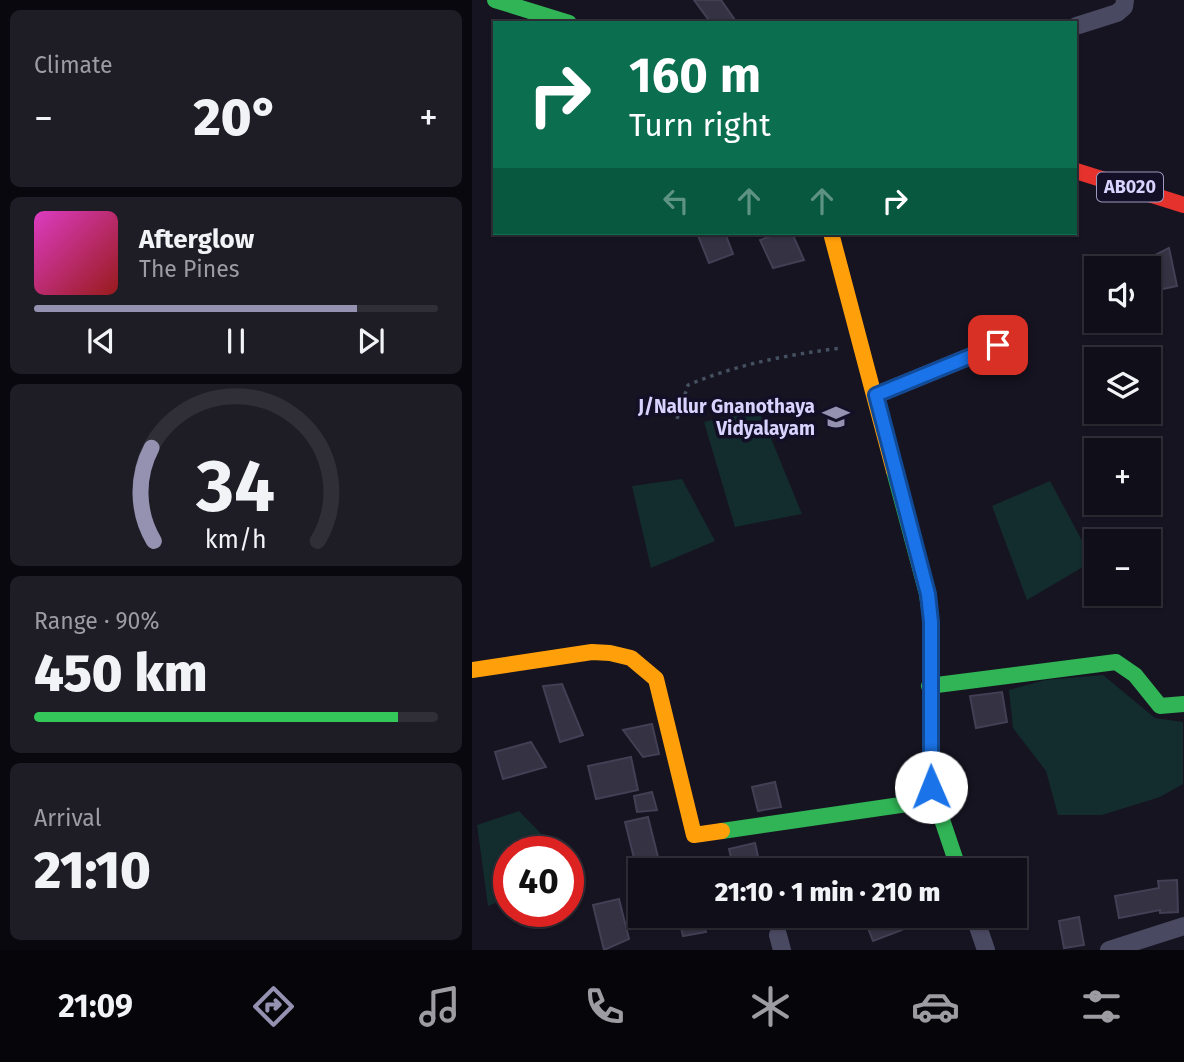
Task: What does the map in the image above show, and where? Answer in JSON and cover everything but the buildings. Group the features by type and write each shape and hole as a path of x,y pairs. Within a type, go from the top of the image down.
{"street":[{"path":"495,0 563,21"},
{"path":"1077,26 1117,13 1124,7 1125,0"},
{"name":"AB020","path":"1077,171 1184,205"},
{"path":"832,235 928,594 931,622 931,787 955,858"},
{"path":"876,395 998,345"},
{"path":"472,670 500,669 589,651 627,656 644,666 656,680 694,835 935,800"},
{"path":"929,686 1115,662 1127,665 1147,694 1160,706 1184,704"},
{"path":"1109,950 1184,926"},
{"path":"978,928 986,950"}],"path":[{"path":"677,419 688,385 722,370 774,357 860,346"}],"green space":[{"path":"759,409 802,514 735,527 704,422"},
{"path":"682,479 715,541 651,568 632,486"},
{"path":"1050,481 1084,544 1084,566 1027,600 992,506"},
{"path":"1103,675 1155,718 1183,722 1183,784 1160,797 1102,815 1058,815 1046,771 1013,728 1009,690 1045,680"},
{"path":"519,811 543,836 493,836 493,904 488,906 477,825"}],"traffic: fast":[{"path":"495,0 563,21"},
{"path":"894,471 927,594 931,622 931,787 955,858"},
{"path":"929,686 1116,662 1135,675 1160,706 1184,704"},
{"path":"722,831 935,800"}],"traffic: slow":[{"path":"832,235 894,471"},
{"path":"472,670 592,652 631,658 656,679 694,835 722,831"}],"traffic: jam":[{"path":"1077,171 1184,205"}],"place":[{"name":"J/Nallur Gnanothaya Vidyalayam","path":"836,417"}],"route":[{"path":"931,787 931,622 928,594 876,395 998,345"}]}
